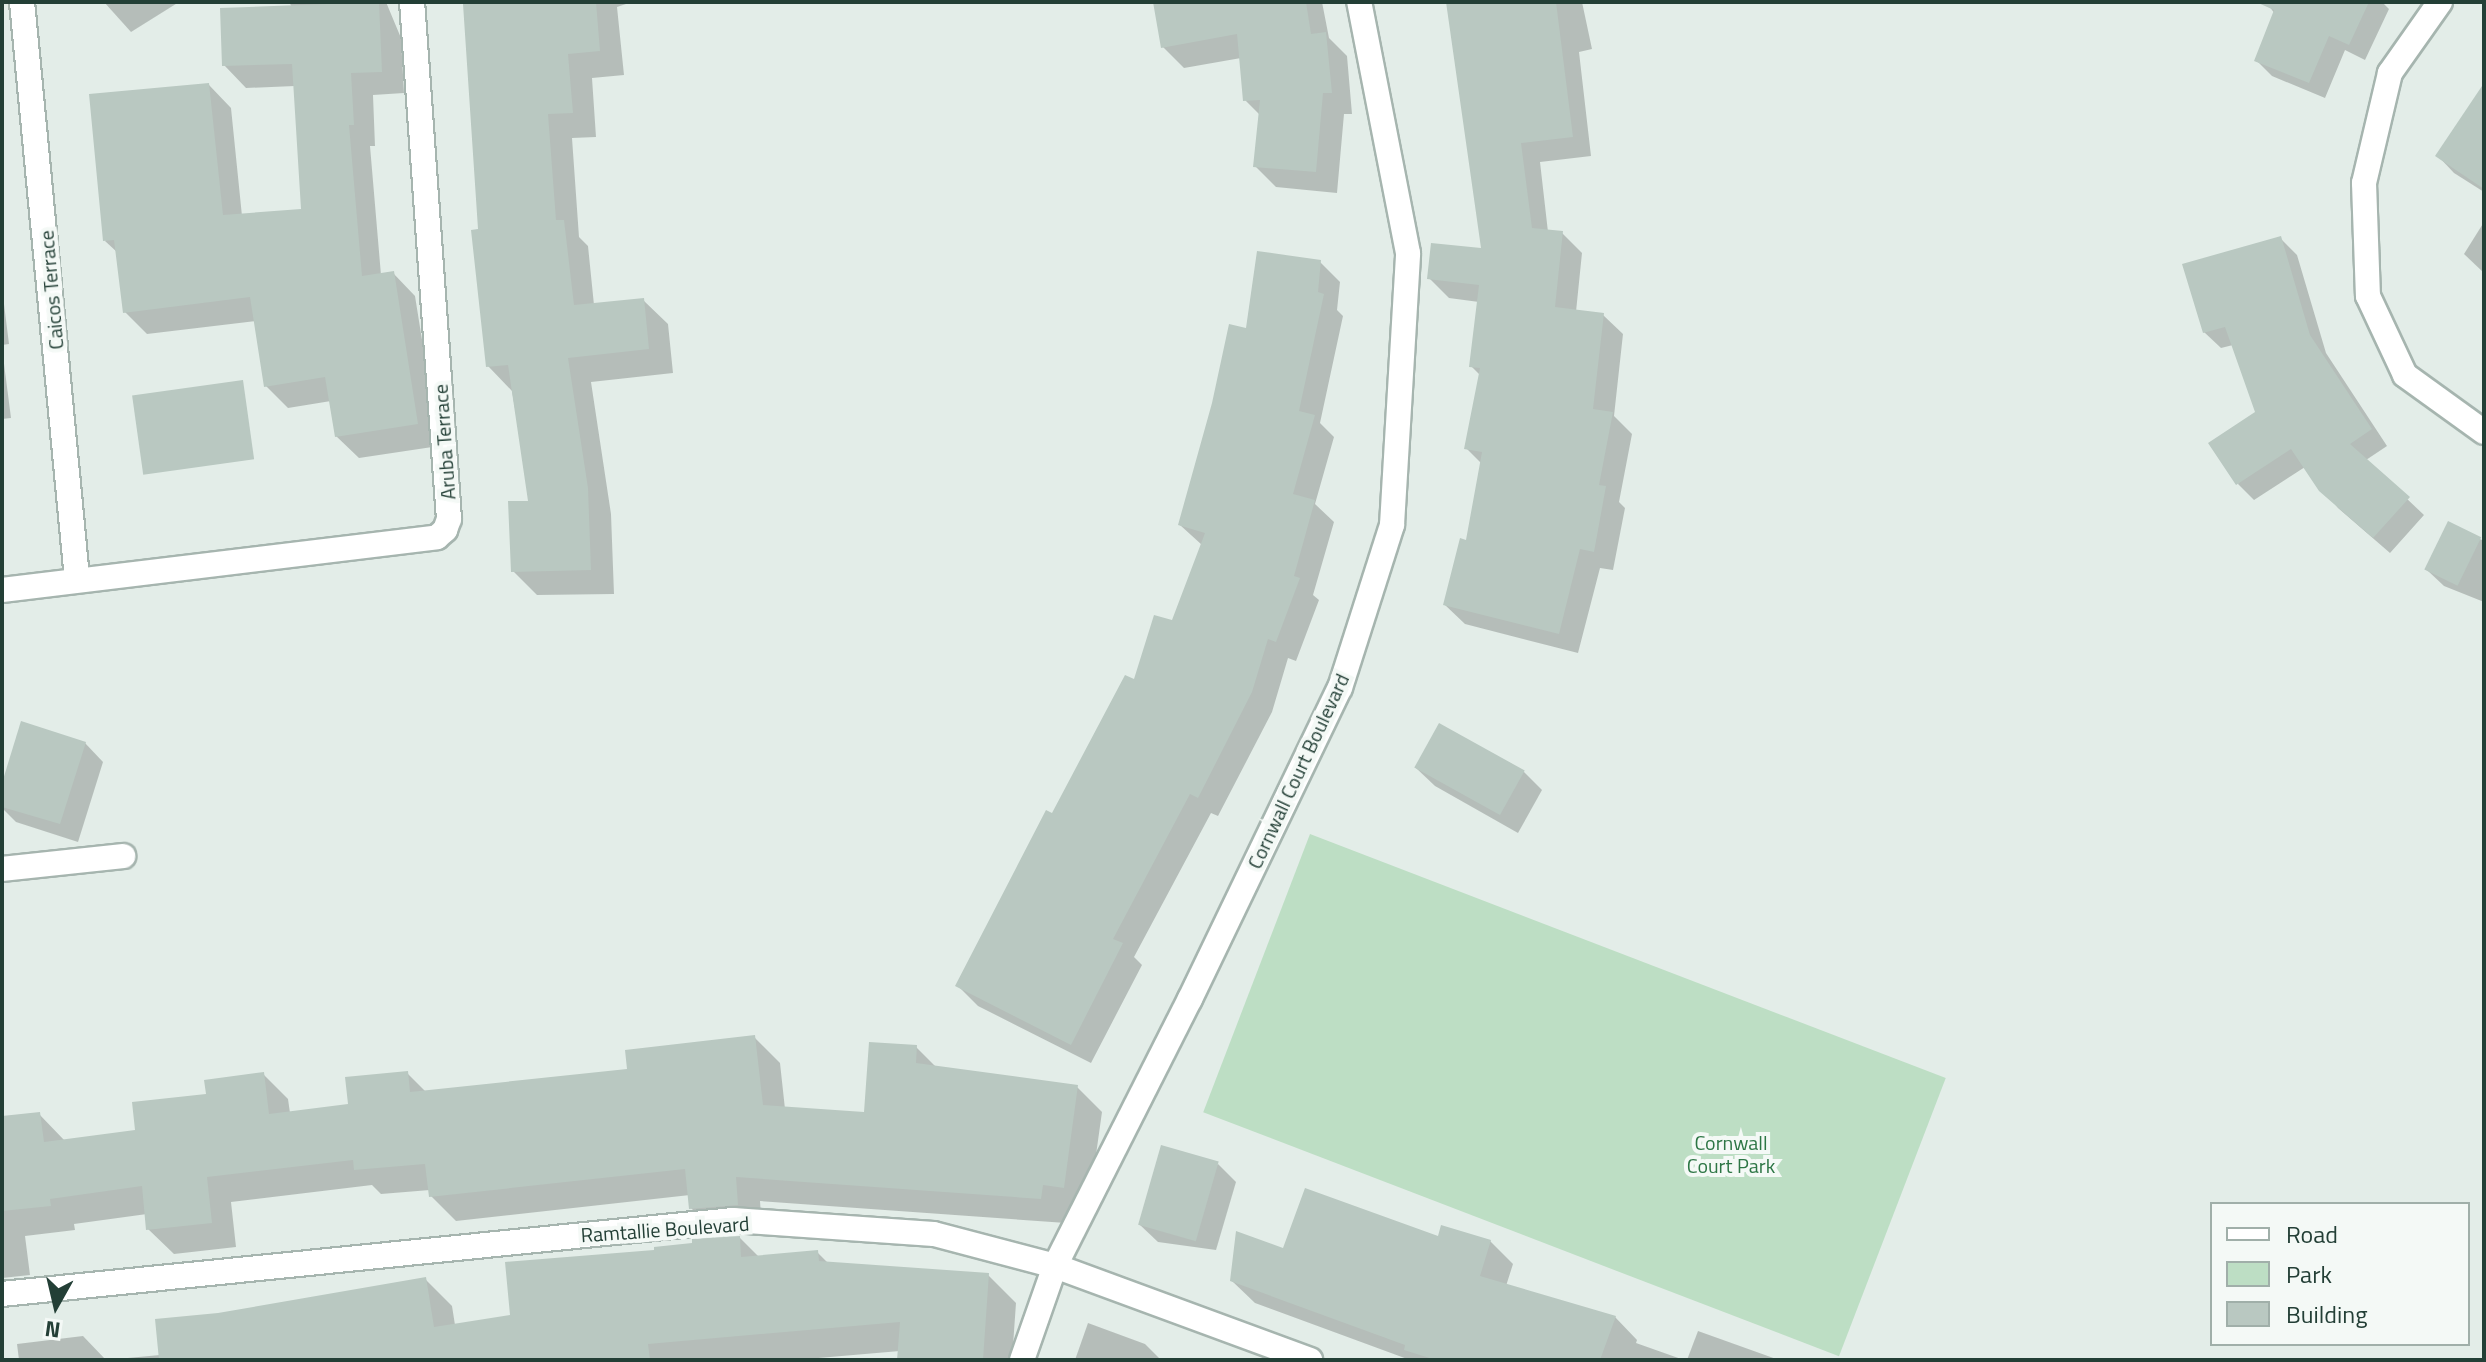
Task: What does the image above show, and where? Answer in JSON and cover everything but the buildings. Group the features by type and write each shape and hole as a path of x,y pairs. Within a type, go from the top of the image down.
{"street":[{"name":"Caicos Terrace","path":"22,2 77,578"},
{"name":"Aruba Terrace","path":"2,590 77,578 437,537 445,530 449,519 412,2"},
{"name":"Cornwall Court Boulevard","path":"1022,1360 1055,1266 1190,999 1340,688 1392,525 1408,253 1359,2"},
{"path":"2440,2 2390,73 2364,183 2368,296 2405,375 2484,432"},
{"path":"2,869 123,856"},
{"name":"Ramtallie Boulevard","path":"2,1294 733,1220 934,1234 1055,1266 1310,1360"}],"green space":[{"name":"Cornwall Court Park","path":"1310,834 1946,1078 1839,1356 1203,1112"}]}
